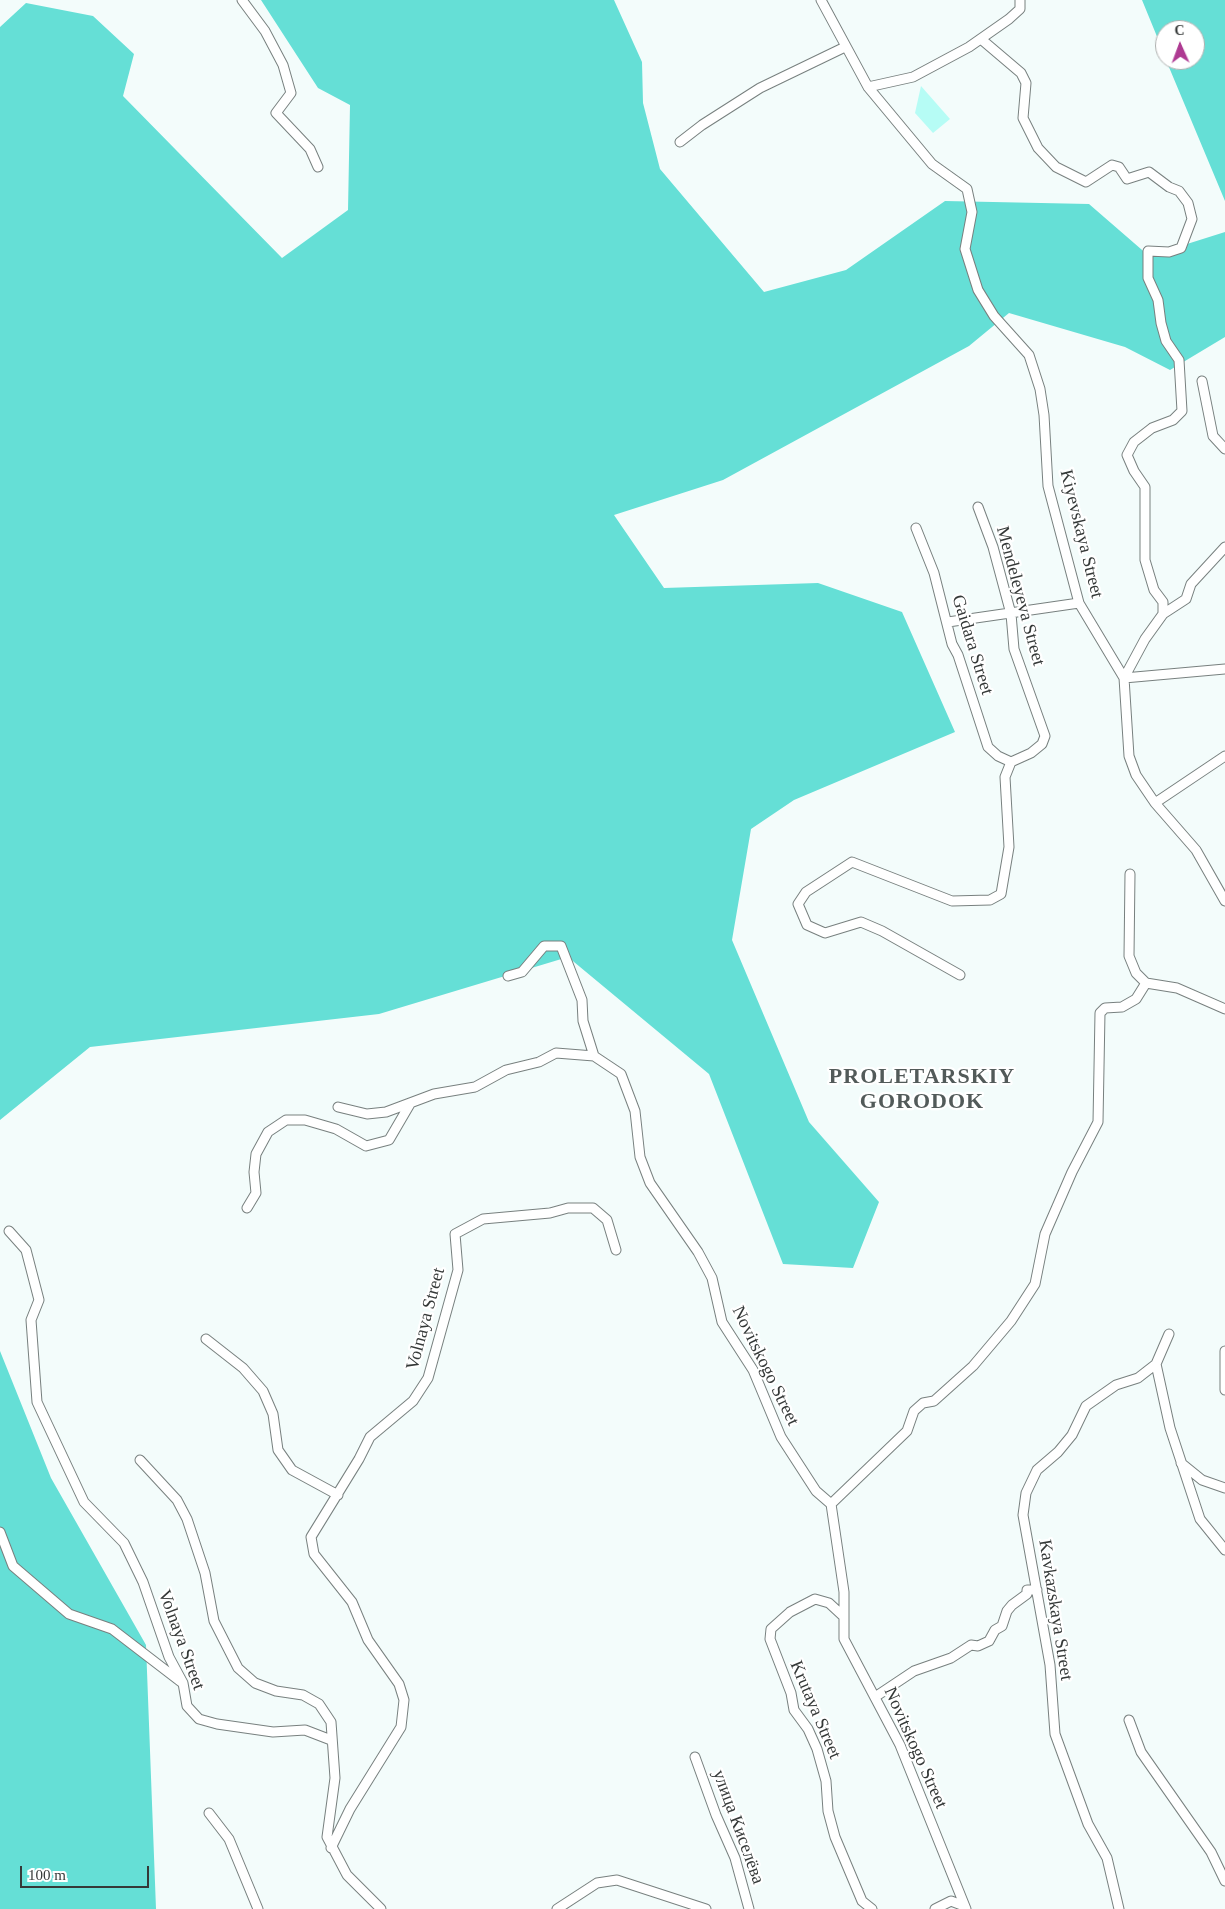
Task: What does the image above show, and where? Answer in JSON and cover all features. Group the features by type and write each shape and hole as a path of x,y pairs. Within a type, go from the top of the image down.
{"street":[{"path":"242,0 265,31 283,66 290,93 276,112 310,149 318,167"},
{"name":"Kiyevskaya Street","path":"821,0 868,86 932,164 967,189 972,212 965,249 978,290 994,316 1029,355 1040,389 1044,415 1048,486 1079,603 1124,678 1129,756 1136,775 1155,803 1196,850 1225,901"},
{"path":"868,86 912,77 981,39 1009,19 1020,8 1020,0"},
{"path":"981,39 1021,73 1026,83 1022,118 1038,148 1056,167 1086,182 1112,165 1119,167 1127,178 1149,172 1169,187 1179,191 1188,203 1192,219 1181,248 1169,252 1148,251 1148,278 1158,300 1166,342 1179,360 1182,412 1173,420 1152,428 1134,442 1127,455 1134,471 1145,487 1145,560 1154,590 1163,602 1163,614"},
{"path":"680,142 702,125 760,88 845,47"},
{"path":"1202,381 1213,436 1225,449"},
{"name":"Mendeleyeva Street","path":"978,507 992,547 1011,614 1014,649 1045,736 1042,744 1031,753 1011,762"},
{"name":"Gaidara Street","path":"916,528 932,565 948,622 952,644 958,655 988,747 998,756 1011,762"},
{"path":"1124,678 1145,639 1163,614 1186,599 1191,584 1225,547"},
{"path":"948,622 1079,603"},
{"path":"1124,678 1225,669"},
{"path":"1155,803 1225,756"},
{"path":"960,975 882,931 861,922 825,933 807,925 798,904 806,892 852,862 952,901 990,900 1001,894 1009,847 1005,777 1011,762"},
{"path":"1130,874 1129,956 1136,973 1146,983 1177,988 1225,1009"},
{"path":"508,976 522,972 544,946 561,946 582,1000 583,1021 594,1056"},
{"path":"831,1504 907,1431 914,1411 923,1403 934,1401 973,1366 1011,1321 1035,1284 1045,1234 1072,1172 1098,1122 1100,1014 1105,1008 1122,1007 1136,999 1146,983"},
{"name":"Novitskogo Street","path":"410,1104 434,1094 475,1087 506,1070 539,1062 556,1053 594,1056 621,1074 635,1111 640,1157 650,1183 698,1252 712,1278 722,1322 753,1370 781,1437 816,1491 831,1504 844,1592 844,1638 900,1745 965,1907"},
{"path":"338,1107 367,1114 386,1112 410,1104"},
{"path":"248,1208 256,1193 254,1172 256,1154 268,1132 286,1120 305,1120 336,1129 366,1146 388,1140 410,1104"},
{"name":"Volnaya Street","path":"331,1848 350,1809 401,1727 404,1700 399,1684 368,1640 352,1602 314,1554 312,1537 370,1437 413,1401 428,1378 458,1270 455,1234 483,1219 550,1213 568,1208 593,1208 607,1220 616,1250"},
{"name":"Volnaya Street","path":"9,1231 26,1250 39,1300 31,1320 37,1402 43,1419 61,1451 84,1502 124,1544 143,1582 170,1658 183,1683 187,1706 199,1719 273,1732 305,1730 331,1740"},
{"path":"1169,1334 1156,1364 1181,1463 1200,1519 1225,1550"},
{"path":"206,1338 244,1368 263,1391 273,1414 278,1450 292,1470 338,1495"},
{"path":"1225,1351 1225,1390"},
{"name":"Kavkazskaya Street","path":"1118,1909 1107,1858 1088,1824 1055,1734 1050,1665 1024,1515 1026,1493 1037,1470 1058,1452 1072,1435 1086,1406 1116,1385 1138,1378 1156,1364"},
{"path":"140,1460 176,1500 187,1519 204,1573 214,1621 238,1668 255,1682 276,1691 303,1696 319,1704 331,1722 334,1778 327,1837 331,1848 347,1875 381,1909"},
{"path":"1181,1463 1202,1480 1225,1488"},
{"path":"0,1532 13,1566 69,1614 112,1629 183,1683"},
{"path":"875,1697 914,1671 951,1658 971,1645 978,1646 989,1641 995,1630 1002,1626 1007,1611 1012,1605 1027,1594 1027,1590 1037,1590"},
{"name":"Krutaya Street","path":"843,1616 829,1603 815,1600 790,1612 771,1629 770,1639 791,1693 794,1710 808,1729 817,1749 826,1781 828,1811 835,1837 862,1901 872,1909"},
{"path":"1129,1720 1141,1752 1211,1852 1225,1880"},
{"name":"улица Киселёва","path":"695,1757 716,1815 735,1858 749,1909"},
{"path":"209,1813 229,1839 258,1909"},
{"path":"557,1909 597,1883 618,1880 706,1909"},
{"path":"935,1909 951,1901 965,1907"}],"shaded area":[{"path":"261,0 614,0 642,62 643,103 660,169 764,292 846,270 945,201 1089,204 1149,256 1225,232 1225,337 1170,370 1125,347 1009,313 969,346 723,480 614,515 664,588 818,583 902,612 955,732 794,800 751,829 732,940 809,1122 879,1202 853,1268 783,1264 709,1074 568,957 379,1014 90,1047 0,1120 0,27 26,3 93,16 134,54 123,96 282,258 348,210 350,105 318,88"},
{"path":"1142,0 1225,0 1225,201 1170,70 1205,70 1205,20 1155,20 1155,32"},
{"path":"921,86 950,119 933,133 915,113"},
{"path":"0,1351 51,1478 146,1645 156,1909 0,1909"}],"district":[{"name":"PROLETARSKIY GORODOK","path":"922,1090"}]}
